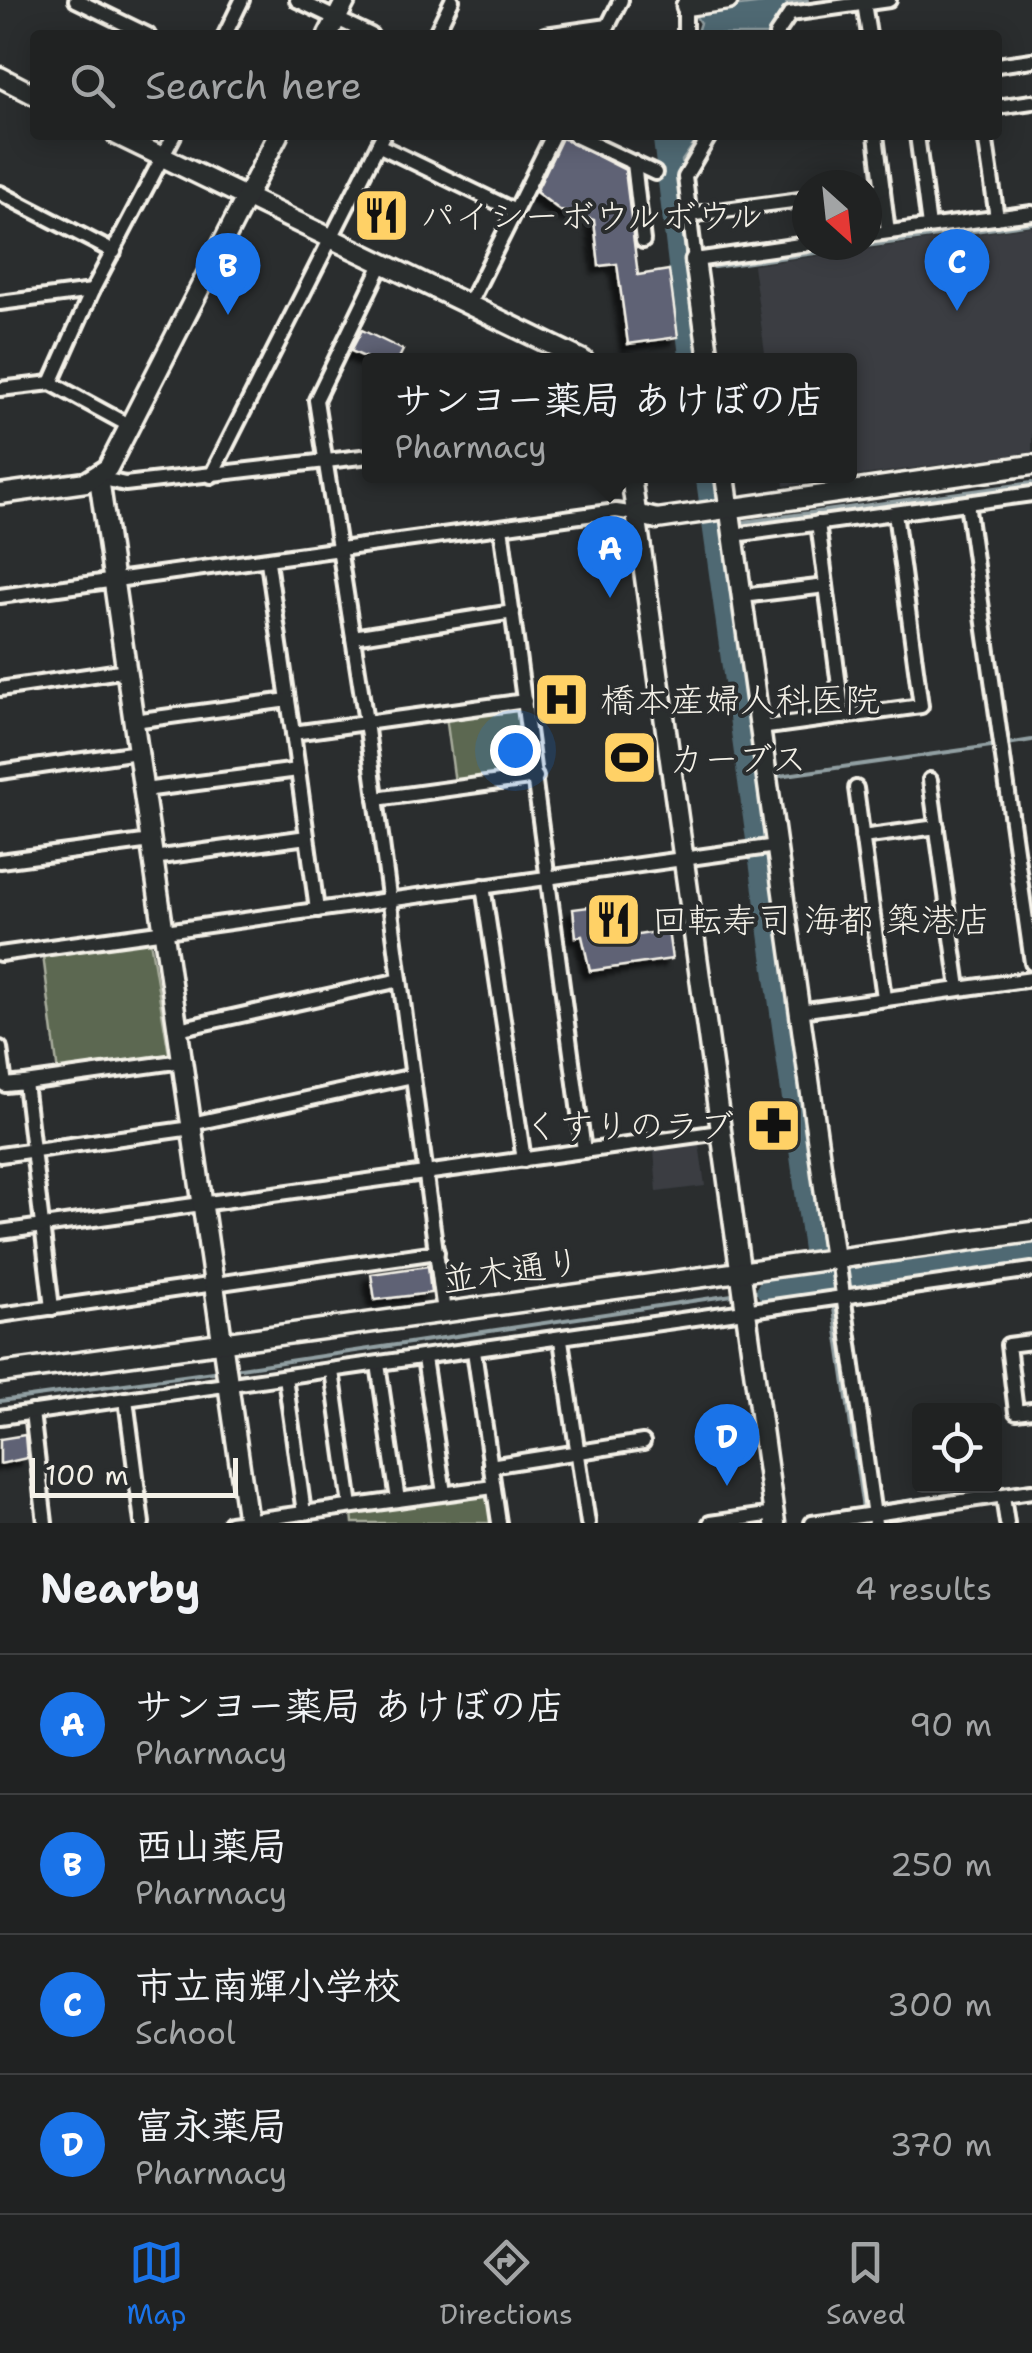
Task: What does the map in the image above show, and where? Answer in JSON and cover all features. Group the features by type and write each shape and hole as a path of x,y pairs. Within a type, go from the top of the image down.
{"street":[{"path":"76,0 138,30"},
{"path":"227,30 242,0"},
{"path":"297,0 332,26 346,0"},
{"path":"437,30 452,0"},
{"path":"580,30 608,26 621,0"},
{"path":"685,30 686,3 728,0"},
{"path":"779,30 790,14 802,6 889,0"},
{"path":"864,4 868,30"},
{"path":"1002,63 1032,60"},
{"path":"0,77 30,92"},
{"path":"1002,107 1032,102"},
{"path":"127,140 568,353"},
{"path":"51,382 92,291 171,140"},
{"path":"275,140 130,426 99,478 226,1366 242,1522 494,1486"},
{"path":"211,476 380,140 515,211"},
{"path":"468,306 550,140"},
{"path":"584,140 655,173"},
{"path":"707,140 685,177 708,353"},
{"path":"877,140 888,232"},
{"path":"918,140 930,226"},
{"path":"986,140 997,218"},
{"path":"634,164 643,241"},
{"path":"0,194 114,252"},
{"path":"688,215 792,201"},
{"path":"882,233 1032,213"},
{"path":"694,260 792,246"},
{"path":"382,264 316,400 366,722 444,1312"},
{"path":"0,303 92,291"},
{"path":"0,389 51,382 130,426"},
{"path":"0,494 99,478 125,484 362,457"},
{"path":"0,596 616,511 657,520 1032,464"},
{"path":"632,483 774,1519 710,1523"},
{"path":"725,483 720,510 734,535 760,728 765,847 799,1011 871,1513"},
{"path":"734,535 1032,494"},
{"path":"967,503 1032,964"},
{"path":"760,728 921,706 895,513"},
{"path":"818,524 843,716"},
{"path":"501,527 584,1151"},
{"path":"268,562 317,910"},
{"path":"742,596 826,586"},
{"path":"353,637 512,612"},
{"path":"0,689 127,670"},
{"path":"134,720 288,700"},
{"path":"293,733 525,701"},
{"path":"0,772 138,752"},
{"path":"144,790 298,770"},
{"path":"376,799 536,777"},
{"path":"930,780 959,988"},
{"path":"856,788 884,998"},
{"path":"862,837 936,827"},
{"path":"0,862 308,837"},
{"path":"0,954 765,847"},
{"path":"483,886 524,1160"},
{"path":"799,1011 1032,979"},
{"path":"178,1029 400,980"},
{"path":"0,1048 2,1090 24,1082 182,1062"},
{"path":"0,1155 192,1126 413,1076"},
{"path":"24,1082 52,1308"},
{"path":"0,1232 720,1132"},
{"name":"並木通り","path":"0,1373 226,1366 444,1312 743,1293 837,1263 1032,1232"},
{"path":"0,1316 437,1252"},
{"path":"0,1417 126,1400 226,1366 285,1378 561,1340 743,1293 838,1296 1032,1270"},
{"path":"561,1340 588,1523"},
{"path":"1032,1342 1008,1345 1016,1412 1032,1410"},
{"path":"474,1351 499,1523"},
{"path":"424,1358 444,1494"},
{"path":"378,1364 398,1500"},
{"path":"332,1371 352,1506"},
{"path":"285,1378 304,1513"},
{"path":"126,1400 142,1523"},
{"path":"32,1412 46,1523"},
{"path":"490,1466 643,1442"},
{"path":"812,1523 1032,1492"},
{"path":"1004,1496 1007,1523"}],"shaded area":[{"path":"1032,226 1032,452 857,476 857,353 765,353 753,265 792,260 882,260 882,247"},
{"path":"699,1143 705,1186 657,1192 654,1149"}],"green space":[{"path":"512,706 519,712 526,767 521,774 455,783 446,716"},
{"path":"150,940 169,1054 165,1059 58,1073 43,955"},
{"path":"485,1494 493,1523 353,1523 352,1512"}],"water":[{"path":"792,0 793,5 786,7 770,30 698,30 700,23 693,12"},
{"path":"659,140 696,140 679,165 678,179 662,170"}],"building":[{"path":"561,140 625,170 638,275 669,270 678,337 628,344 617,264 599,266 594,220 561,211 536,192"},
{"path":"362,330 403,350 362,356 351,351"},
{"path":"628,902 632,936 668,930 672,959 590,971 582,936 576,937 573,909"},
{"path":"428,1266 431,1293 375,1300 371,1274"},
{"path":"25,1435 27,1458 0,1464 0,1439"}],"waterway":[{"path":"787,3 807,0"},
{"path":"666,140 691,353"},
{"path":"714,267 1032,223"},
{"path":"709,483 816,1253"},
{"path":"743,522 1032,483"},
{"path":"715,526 720,525"},
{"path":"1007,744 1032,740"},
{"path":"779,776 998,745"},
{"path":"750,781 756,780"},
{"path":"815,1017 1032,987"},
{"path":"769,1290 1032,1253"},
{"path":"830,1281 865,1523"},
{"path":"749,1293 769,1290"},
{"path":"234,1369 739,1294"},
{"path":"0,1401 220,1371"},
{"path":"878,1505 1032,1483"}],"place":[{"name":"パイシーボウルボウル","path":"381,215"},
{"name":"市立南輝小学校","path":"957,311"},
{"name":"西山薬局","path":"228,315"},
{"name":"サンヨー薬局 あけぼの店","path":"610,598"},
{"name":"橋本産婦人科医院","path":"561,699"},
{"name":"カーブス","path":"630,758"},
{"name":"回転寿司 海都 築港店","path":"613,919"},
{"name":"くすりのラブ","path":"773,1125"},
{"name":"富永薬局","path":"727,1486"}]}
